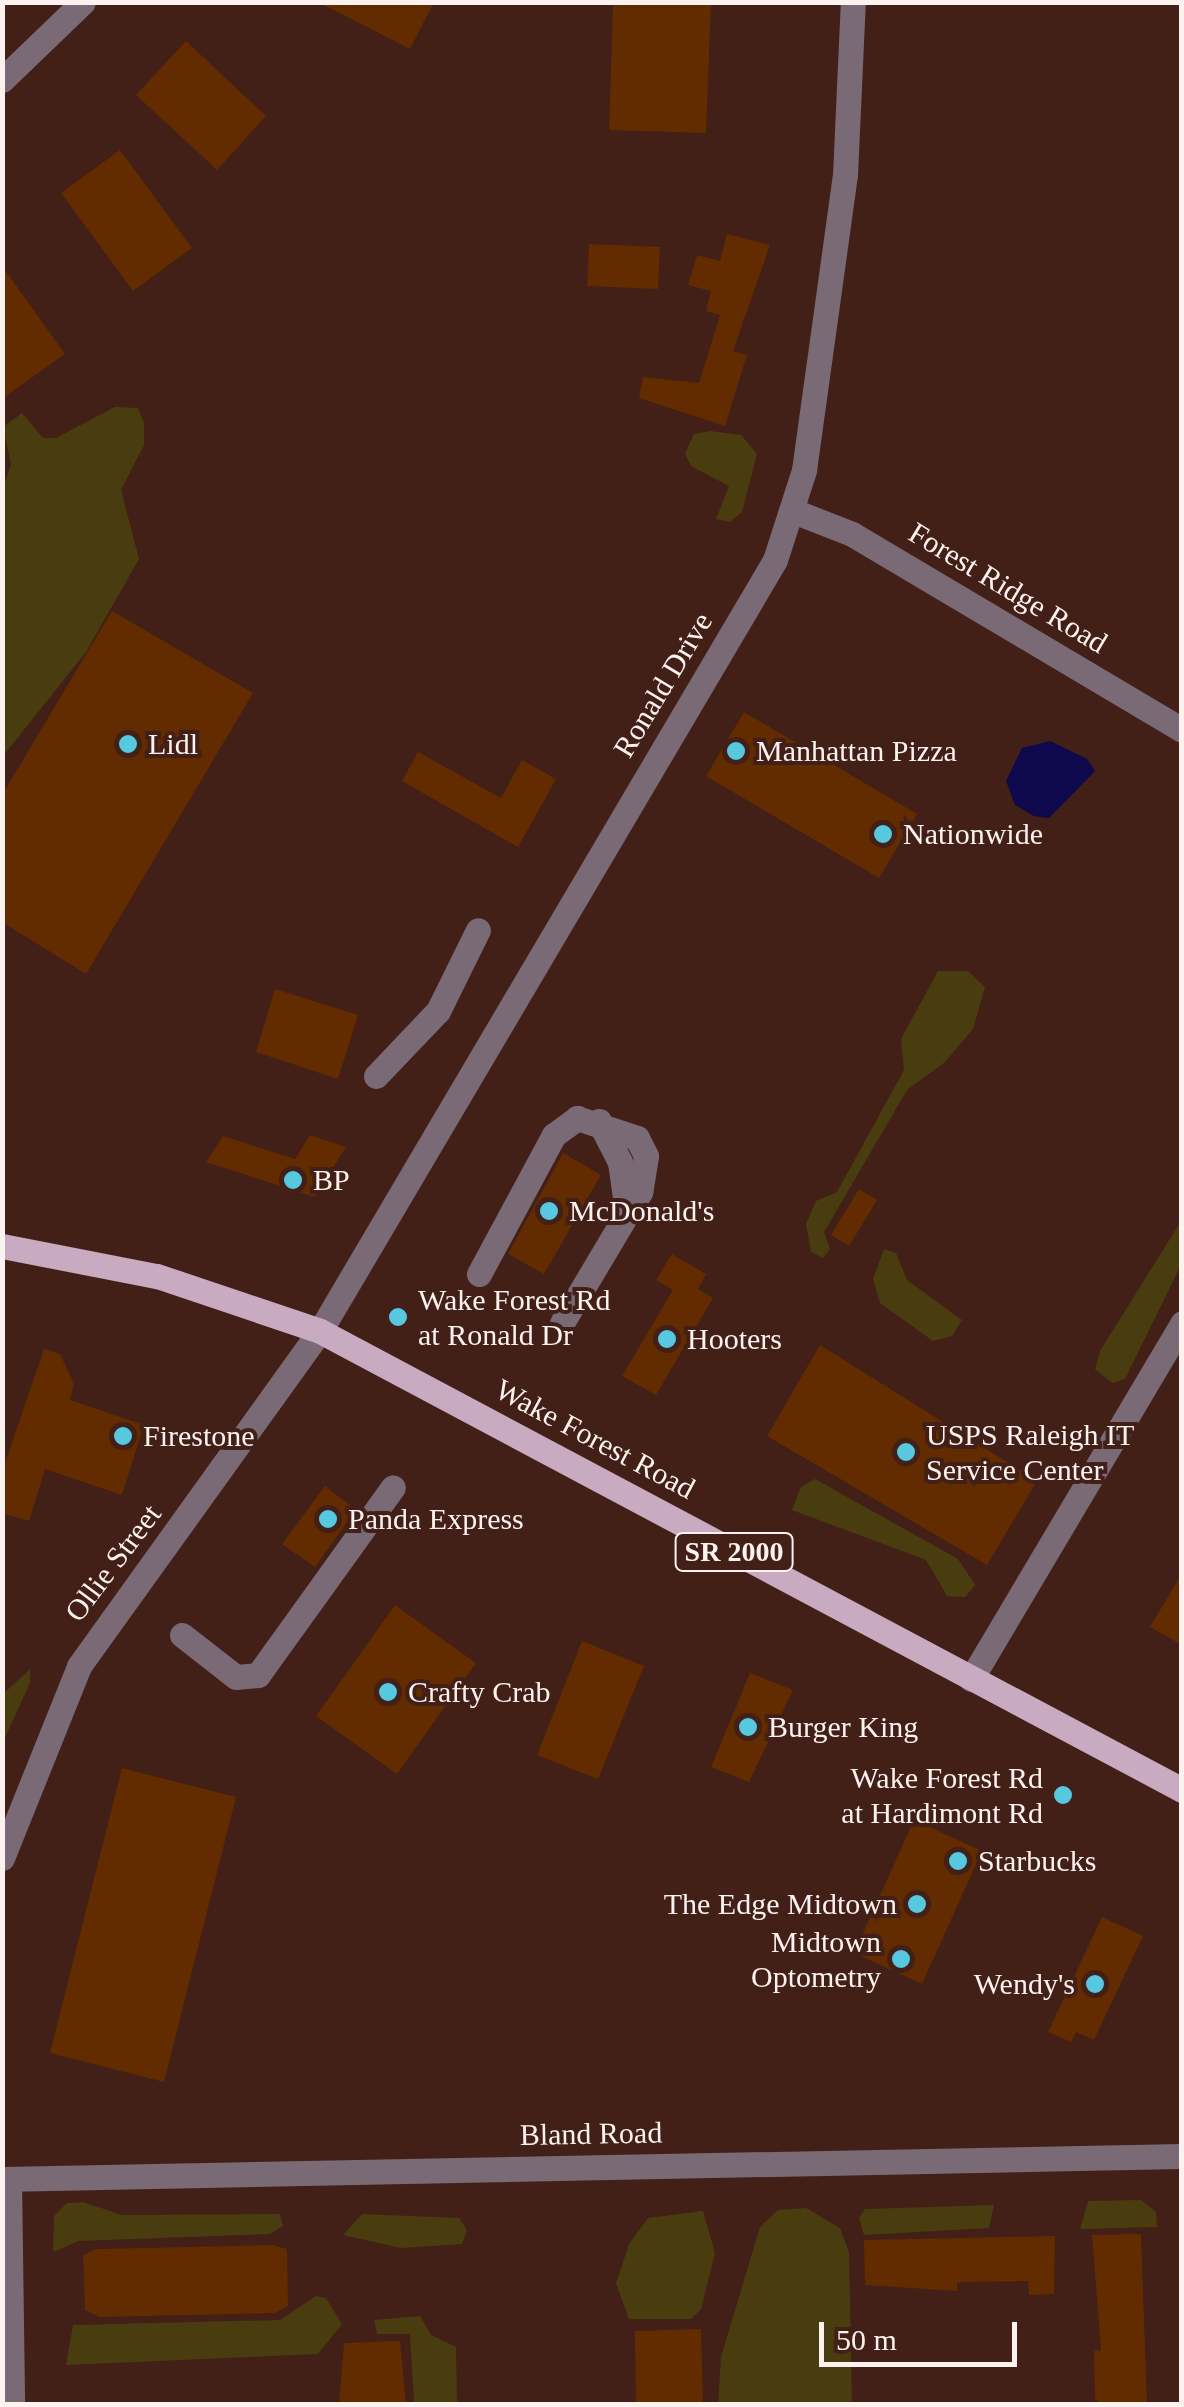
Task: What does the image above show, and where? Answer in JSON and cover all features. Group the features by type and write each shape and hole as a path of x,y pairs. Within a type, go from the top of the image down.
{"main road":[{"name":"Wake Forest Road","path":"2,1246 157,1276 320,1332 517,1433 1182,1790"}],"street":[{"path":"2,80 84,2"},
{"name":"Ronald Drive","path":"320,1332 796,512 845,176 853,2"},
{"name":"Forest Ridge Road","path":"796,512 852,534 1182,730"},
{"path":"376,1076 438,1011 478,930"},
{"path":"479,1274 554,1135 578,1118 599,1121 636,1138 646,1156 627,1212 562,1323"},
{"path":"971,1680 1182,1324"},
{"name":"Ollie Street","path":"2,1858 78,1666 320,1332"},
{"path":"182,1635 236,1677 258,1674 393,1487"},
{"name":"Bland Road","path":"6,2179 1182,2156"},
{"path":"6,2179 12,2404"}],"shaded area":[{"path":"115,407 138,408 144,423 144,445 121,490 139,559 86,652 3,756 2,491 11,464 3,427 22,413 43,438 56,438"},
{"path":"710,431 741,435 757,454 742,512 730,522 716,519 729,486 691,466 685,454 694,434"},
{"path":"1050,741 1087,759 1095,771 1049,818 1034,816 1015,805 1006,781 1022,748"},
{"path":"938,971 968,971 985,987 973,1029 945,1062 907,1090 824,1232 830,1249 823,1258 811,1252 806,1224 816,1201 837,1192 904,1070 901,1039"},
{"path":"1181,1221 1181,1265 1125,1379 1112,1383 1095,1369 1100,1351"},
{"path":"884,1249 896,1253 907,1280 962,1320 952,1336 933,1341 880,1303 873,1279"},
{"path":"815,1479 958,1559 975,1585 965,1597 947,1596 926,1560 792,1510 801,1487"},
{"path":"30,1669 30,1683 3,1742 3,1694"},
{"path":"1141,2200 1156,2212 1157,2227 1080,2229 1088,2201"},
{"path":"83,2202 122,2215 280,2214 283,2226 270,2234 79,2241 53,2252 54,2216 67,2203"},
{"path":"994,2205 989,2228 864,2235 859,2218 865,2209"},
{"path":"806,2208 840,2228 849,2252 852,2404 718,2404 721,2357 760,2227 778,2210"},
{"path":"703,2211 715,2253 701,2309 691,2319 629,2319 616,2283 629,2244 648,2218"},
{"path":"362,2214 459,2218 467,2230 462,2244 401,2248 343,2235"},
{"path":"316,2296 326,2298 342,2324 318,2354 66,2365 73,2325 280,2320"},
{"path":"420,2316 431,2335 456,2347 457,2404 414,2404 410,2334 377,2334 374,2320"}],"building":[{"path":"318,2 434,2 410,49"},
{"path":"613,2 711,2 706,133 609,130"},
{"path":"186,41 266,116 217,170 136,95"},
{"path":"120,150 192,248 133,291 61,193"},
{"path":"727,234 770,245 733,351 747,355 725,426 639,398 643,377 699,383 720,315 706,311 711,291 688,285 697,255 720,261"},
{"path":"589,244 660,247 658,289 587,286"},
{"path":"2,266 65,354 2,399"},
{"name":"Lidl","path":"112,611 253,693 86,974 2,922 2,795"},
{"path":"744,712 917,814 879,878 706,776"},
{"path":"418,752 501,798 522,760 556,779 518,847 402,781"},
{"path":"275,989 358,1015 338,1079 256,1052"},
{"name":"BP","path":"310,1135 346,1147 315,1197 206,1162 223,1136 295,1159"},
{"name":"McDonald's","path":"563,1153 601,1175 544,1274 508,1254"},
{"path":"859,1189 877,1200 849,1246 831,1235"},
{"name":"Hooters","path":"672,1254 706,1274 698,1289 713,1298 656,1395 622,1376 673,1290 656,1280"},
{"path":"820,1345 1037,1481 987,1565 767,1436"},
{"path":"44,1349 60,1354 74,1384 70,1400 144,1425 122,1495 45,1469 29,1521 2,1513 2,1472"},
{"path":"325,1486 356,1510 315,1567 282,1544"},
{"path":"1182,1573 1182,1645 1150,1627"},
{"path":"395,1605 476,1663 397,1774 316,1716"},
{"path":"582,1641 644,1666 598,1779 537,1755"},
{"path":"750,1673 793,1690 749,1782 711,1767"},
{"path":"122,1768 236,1797 164,2082 50,2053"},
{"name":"The Edge Midtown","path":"914,1820 982,1851 922,1984 854,1953"},
{"name":"Wendy's","path":"1102,1917 1143,1936 1094,2040 1076,2032 1071,2042 1048,2032"},
{"path":"1141,2234 1147,2404 1102,2404 1095,2399 1094,2351 1101,2350 1092,2235"},
{"path":"1055,2236 1054,2294 1029,2295 1028,2281 957,2282 957,2291 865,2285 864,2240"},
{"path":"273,2245 287,2249 288,2306 274,2313 99,2317 85,2310 83,2255 97,2249"},
{"path":"701,2329 703,2404 636,2404 635,2331"},
{"path":"400,2341 406,2404 339,2404 344,2343"}],"place":[{"name":"Lidl","path":"128,744"},
{"name":"Manhattan Pizza","path":"736,751"},
{"name":"Nationwide","path":"883,834"},
{"name":"BP","path":"293,1180"},
{"name":"McDonald's","path":"549,1211"},
{"name":"Wake Forest Rd at Ronald Dr","path":"398,1317"},
{"name":"Hooters","path":"667,1339"},
{"name":"Firestone","path":"123,1436"},
{"name":"USPS Raleigh IT Service Center","path":"906,1452"},
{"name":"Panda Express","path":"328,1519"},
{"name":"Crafty Crab","path":"388,1692"},
{"name":"Burger King","path":"748,1727"},
{"name":"Wake Forest Rd at Hardimont Rd","path":"1063,1795"},
{"name":"Starbucks","path":"958,1861"},
{"name":"The Edge Midtown","path":"917,1904"},
{"name":"Midtown Optometry","path":"901,1959"},
{"name":"Wendy's","path":"1095,1984"}]}
